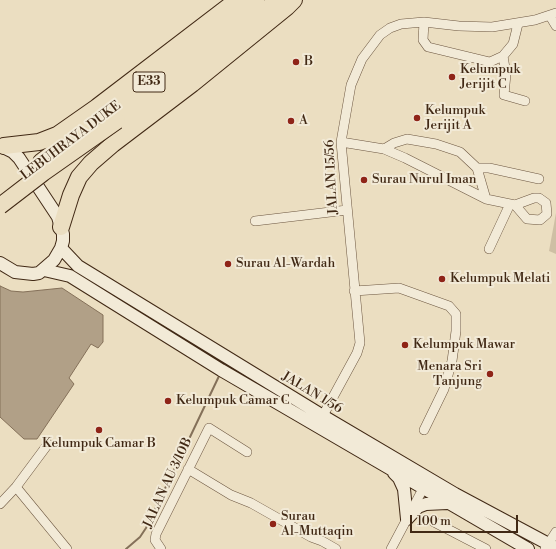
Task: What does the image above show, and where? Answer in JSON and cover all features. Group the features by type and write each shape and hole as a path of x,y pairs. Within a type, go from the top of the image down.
{"highway":[{"path":"2,146 39,142 56,135 97,107 237,0"},
{"name":"LEBUHRAYA DUKE","path":"0,194 256,0"},
{"name":"LEBUHRAYA DUKE","path":"0,206 43,173 117,121 278,0"},
{"path":"61,227 71,195 79,177 90,163 192,84 294,0"}],"main road":[{"path":"0,263 4,267 20,274 33,274 44,270 54,260 61,248 63,234 58,217 19,158 13,152 2,146"},
{"name":"JALAN 1/56","path":"61,248 78,266 320,421 387,466 426,483 451,503 528,549"},
{"name":"JALAN 1/56","path":"44,270 70,276 221,370 320,421 426,483 549,547"},
{"path":"387,466 399,478 404,489 407,519"},
{"path":"407,519 418,507 426,504 451,503"}],"street":[{"name":"JALAN 15/56","path":"320,421 357,353 360,343 341,142 351,85 362,58 370,46 390,28 400,24 424,22 485,27 518,24 553,14"},
{"path":"553,14 556,26"},
{"path":"424,22 423,40 428,47 484,61 496,60 503,56 516,38 518,24"},
{"path":"503,56 506,74 504,95 526,101"},
{"path":"384,150 394,143 407,139 422,141 460,152 477,168 486,199"},
{"path":"341,142 384,150 405,158 486,199 512,205 489,249"},
{"path":"477,168 489,168 539,179"},
{"path":"256,221 347,210"},
{"path":"354,291 400,288 450,306 456,314 456,331 452,361 444,389 424,430"},
{"name":"JALAN AU 3/10B","path":"161,549 155,540 156,534 209,428 247,452"},
{"path":"0,504 16,487 48,444"},
{"path":"188,469 231,495 251,503 311,537 336,549"},
{"path":"391,549 426,483"},
{"path":"16,487 67,549"},
{"path":"434,522 486,549"},
{"path":"549,547 556,532"}],"shaded area":[{"path":"556,213 556,254 549,251"},
{"path":"0,286 11,291 23,292 62,288 103,315 103,342 98,348 91,344 69,378 74,384 37,439 24,439 0,417"}],"waterway":[{"path":"190,437 220,374"},
{"path":"126,549 140,537 146,528 186,445"}],"place":[{"name":"B","path":"296,62"},
{"name":"Kelumpuk Jerijit C","path":"452,77"},
{"name":"Kelumpuk Jerijit A","path":"417,118"},
{"name":"A","path":"291,121"},
{"name":"Surau Nurul Iman","path":"364,180"},
{"name":"Surau Al-Wardah","path":"228,264"},
{"name":"Kelumpuk Melati","path":"442,279"},
{"name":"Kelumpuk Mawar","path":"405,345"},
{"name":"Menara Sri Tanjung","path":"490,374"},
{"name":"Kelumpuk Camar C","path":"168,401"},
{"name":"Kelumpuk Camar B","path":"99,430"},
{"name":"Surau Al-Muttaqin","path":"273,524"}]}
